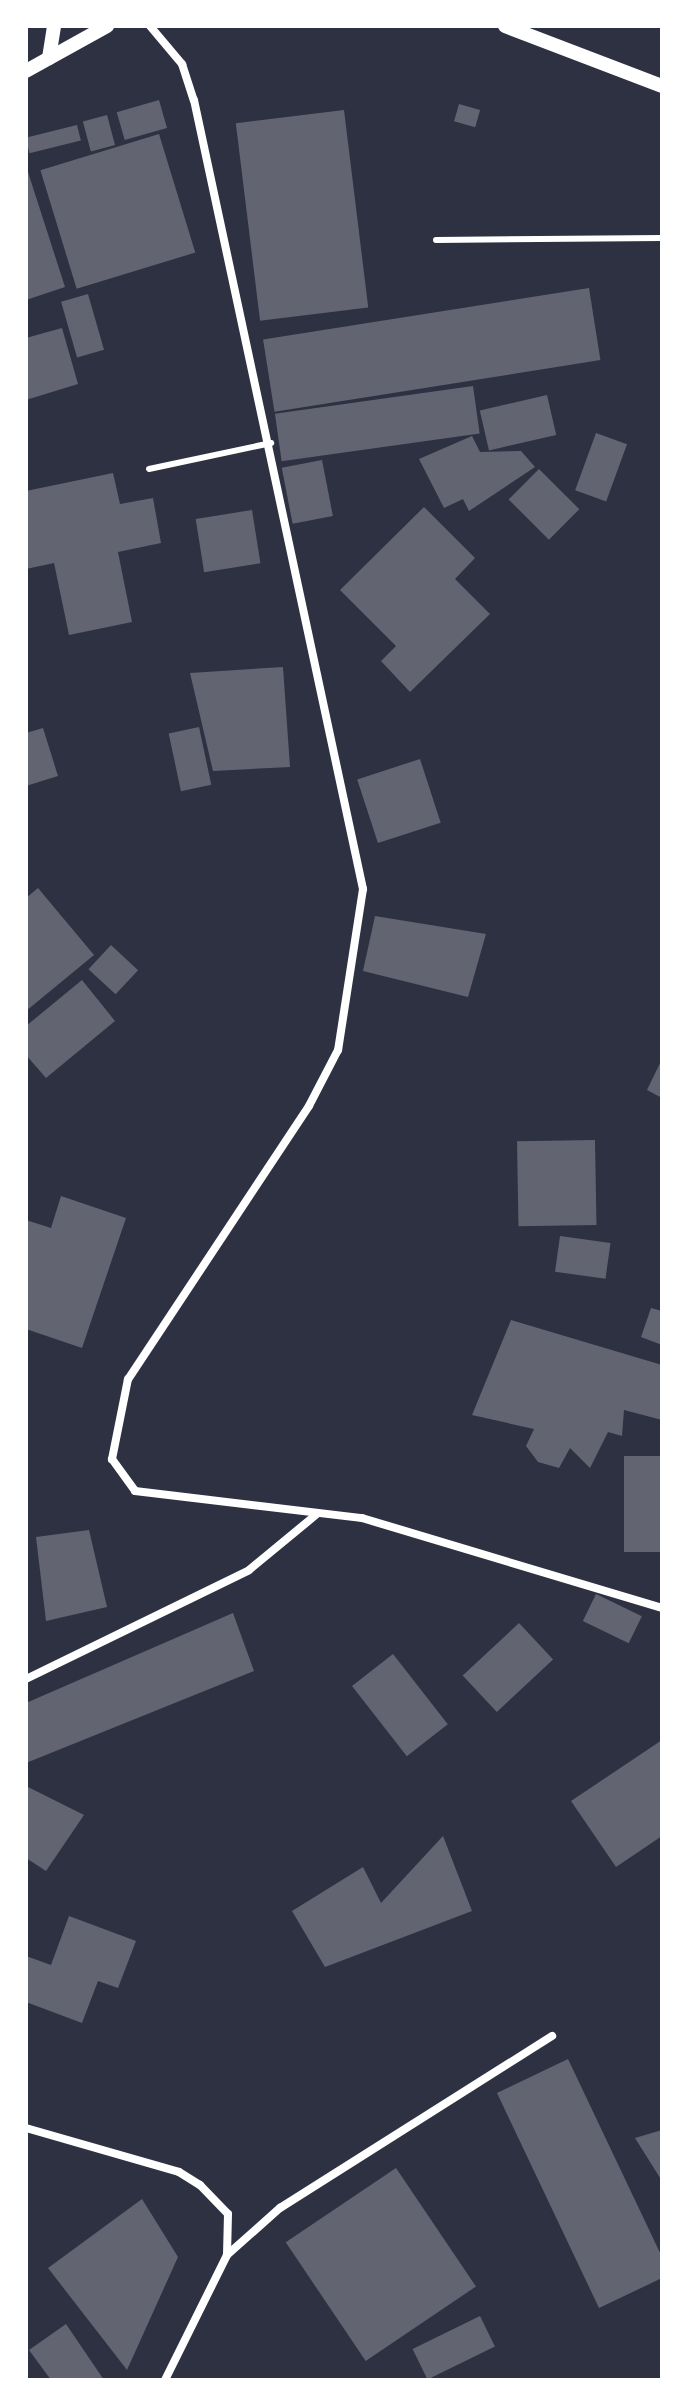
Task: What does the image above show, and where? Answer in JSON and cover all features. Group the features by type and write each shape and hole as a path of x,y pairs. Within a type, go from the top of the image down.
{"street":[{"path":"49,58 54,26"},
{"path":"26,71 107,26"},
{"path":"150,26 182,64 194,100 271,443 363,889 338,1050 309,1106 128,1379 112,1459 135,1491 362,1518 662,1608"},
{"path":"505,26 662,86"},
{"path":"26,1679 249,1570 317,1514"},
{"path":"165,2380 227,2255 280,2208 552,2036"},
{"path":"26,2128 179,2172 200,2185 228,2214 227,2255"}],"lane":[{"path":"436,240 662,238"},
{"path":"149,469 271,443"}],"building":[{"path":"159,100 167,128 125,140 117,112"},
{"path":"459,104 480,110 475,127 454,121"},
{"path":"344,110 368,308 260,321 236,123"},
{"path":"107,115 115,145 91,151 83,121"},
{"path":"77,125 81,141 29,153 26,138"},
{"path":"159,134 195,253 77,289 40,170"},
{"path":"26,170 65,287 26,300"},
{"path":"589,288 600,360 274,412 263,340"},
{"path":"88,294 104,350 77,357 61,302"},
{"path":"62,328 78,384 26,400 26,338"},
{"path":"473,386 480,434 282,461 275,414"},
{"path":"547,395 556,435 489,450 480,411"},
{"path":"596,433 627,444 606,502 575,490"},
{"path":"472,436 480,452 521,451 535,467 469,511 463,499 444,508 419,459"},
{"path":"322,460 333,516 293,524 282,468"},
{"path":"539,469 579,509 549,540 509,499"},
{"path":"113,473 120,504 153,498 161,543 118,552 132,622 69,635 54,563 26,569 26,491"},
{"path":"424,507 475,558 455,579 490,614 410,692 381,661 396,646 340,590"},
{"path":"252,510 260,563 204,572 196,519"},
{"path":"283,667 290,767 213,771 190,673"},
{"path":"199,727 211,785 181,791 169,733"},
{"path":"43,728 58,776 26,786 26,733"},
{"path":"420,759 441,823 378,843 357,779"},
{"path":"38,888 94,955 26,1011 26,898"},
{"path":"375,916 486,934 468,997 363,971"},
{"path":"111,945 138,970 116,994 88,969"},
{"path":"82,980 115,1021 46,1078 26,1055 26,1026"},
{"path":"662,1059 662,1098 647,1090"},
{"path":"595,1140 596,1225 518,1226 517,1141"},
{"path":"61,1196 126,1218 82,1348 26,1329 26,1220 51,1228"},
{"path":"560,1236 611,1243 605,1279 555,1272"},
{"path":"651,1308 662,1311 662,1345 641,1337"},
{"path":"511,1320 662,1365 662,1420 624,1410 622,1436 608,1432 590,1468 570,1448 559,1468 538,1462 526,1446 534,1429 472,1415"},
{"path":"624,1456 662,1456 662,1552 624,1552"},
{"path":"89,1530 107,1607 46,1621 36,1537"},
{"path":"596,1594 642,1616 629,1643 583,1621"},
{"path":"233,1613 254,1671 26,1763 26,1703"},
{"path":"519,1623 553,1660 497,1712 463,1676"},
{"path":"393,1654 448,1724 407,1756 352,1686"},
{"path":"662,1740 662,1836 616,1867 571,1801"},
{"path":"26,1786 84,1815 46,1871 26,1858"},
{"path":"443,1836 472,1911 325,1967 292,1911 363,1867 381,1903"},
{"path":"69,1916 136,1941 118,1988 98,1981 82,2023 26,2002 26,1956 51,1965"},
{"path":"568,2059 662,2257 662,2278 599,2308 497,2093"},
{"path":"662,2130 662,2181 635,2138"},
{"path":"396,2168 476,2287 366,2361 286,2242"},
{"path":"142,2199 178,2257 127,2370 48,2268"},
{"path":"480,2316 495,2347 427,2379 413,2349"},
{"path":"66,2324 104,2380 51,2380 29,2350"}]}
